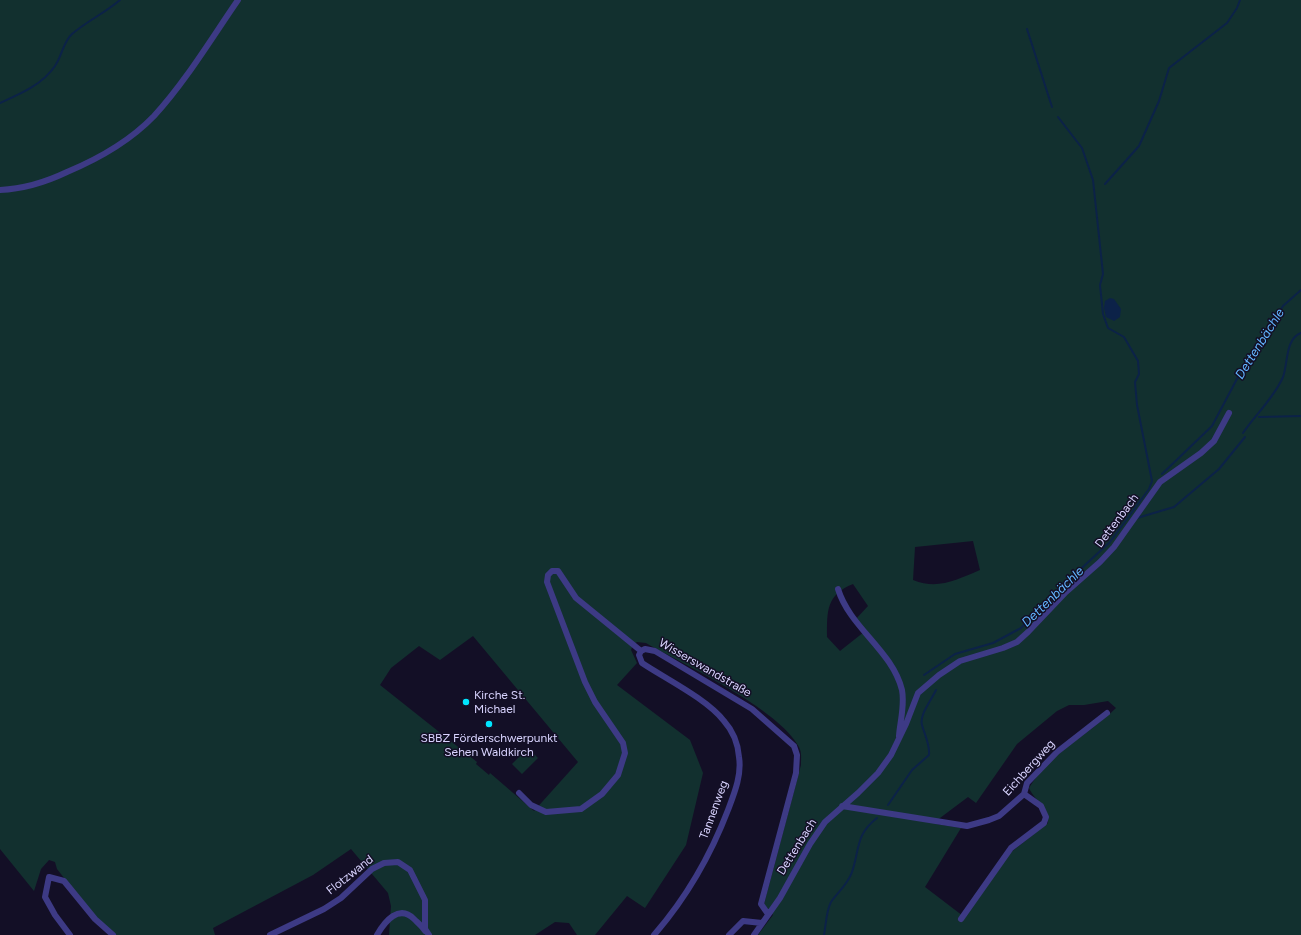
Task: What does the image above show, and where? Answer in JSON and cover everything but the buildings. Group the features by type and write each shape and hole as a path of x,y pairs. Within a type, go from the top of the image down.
{"street":[{"path":"0,190 12,190 48,181 96,159 132,134 153,117 174,91 238,0"},
{"name":"Dettenbach","path":"754,935 780,898 810,844 825,822 878,773 891,755 899,742 918,693 939,674 960,661 1017,642 1066,592 1100,562 1114,547 1160,482 1202,453 1214,441 1229,413"},
{"name":"Wisserswandstraße","path":"519,793 531,805 546,812 582,809 602,794 618,775 625,753 623,743 596,702 585,682 547,582 548,575 552,571 558,571 576,598 584,606 642,651 645,649 655,650 752,709 794,746 797,755 796,773 770,872 761,896 761,904 768,914"},
{"name":"Dettenbach","path":"838,589 855,620 885,656 902,690 903,706 899,742"},
{"name":"Tannenweg","path":"642,651 639,655 642,663 699,700 724,720 732,731 740,758 736,790 707,857 679,905 654,935"},
{"name":"Eichbergweg","path":"842,806 967,826 999,816 1024,794 1027,783 1057,752 1108,713"},
{"path":"961,919 1011,848 1044,823 1046,817 1041,806 1024,794"},
{"name":"Flotzwand","path":"270,935 324,909 341,898 372,869 384,863 398,862 410,870 425,900 425,932"},
{"path":"70,935 55,915 45,897 49,877 64,881 90,914 113,935"},
{"path":"377,935 388,919 395,914 403,913 411,916 429,935"},
{"path":"729,935 743,921 762,923"}],"green space":[{"path":"0,0 1301,0 1301,935 758,935 773,915 764,904 801,765 800,749 788,733 772,718 752,703 730,689 646,643 637,642 633,645 631,650 637,663 617,685 690,740 703,773 686,845 645,908 627,896 595,935 577,935 569,923 555,922 535,935 389,935 391,906 388,893 351,849 313,875 213,928 215,935 113,935 103,927 57,869 55,862 49,860 41,869 34,891 0,849","holes":["973,541 980,570 955,580 939,584 922,583 913,580 915,547","853,584 868,606 855,620 864,632 840,651 827,637 827,619 833,599 844,588","473,636 578,762 534,811 490,773 489,775 476,764 477,762 380,685 391,668 419,646 440,660","1108,701 1116,708 1047,765 1029,788 1047,812 1048,823 1010,853 963,916 925,887 961,828 936,824 936,821 968,797 976,803 1017,744 1057,711 1069,705 1084,705"]},
{"path":"528,748 538,758 522,774 512,764"}],"water":[{"path":"1110,298 1114,299 1121,309 1120,317 1114,321 1106,317 1104,308 1105,301"}],"waterway":[{"path":"0,103 44,79 55,66 69,37 120,0"},
{"path":"1105,184 1139,146 1159,101 1169,68 1227,23 1237,8 1240,0"},
{"path":"1027,29 1052,107"},
{"path":"924,675 955,654 993,643 1021,628 1059,589 1110,542 1149,489 1152,481 1137,405 1135,382 1139,374 1138,361 1124,337 1108,328 1103,314 1100,285 1103,274 1093,180 1082,148 1058,117"},
{"name":"Dettenbächle","path":"1162,474 1212,426 1247,360 1255,353 1283,306 1301,290"},
{"path":"1243,433 1279,385 1285,372 1288,352 1292,341 1301,333"},
{"path":"1259,417 1301,416"},
{"path":"1137,518 1174,507 1219,469 1245,437"},
{"name":"Dettenbächle","path":"888,805 912,770 929,755 928,744 922,725 922,717 936,690"},
{"name":"Dettenbächle","path":"824,935 829,906 850,876 859,843 865,830 877,818"}],"place":[{"name":"Kirche St. Michael","path":"466,702"},
{"name":"SBBZ Förderschwerpunkt Sehen Waldkirch","path":"489,724"}]}
